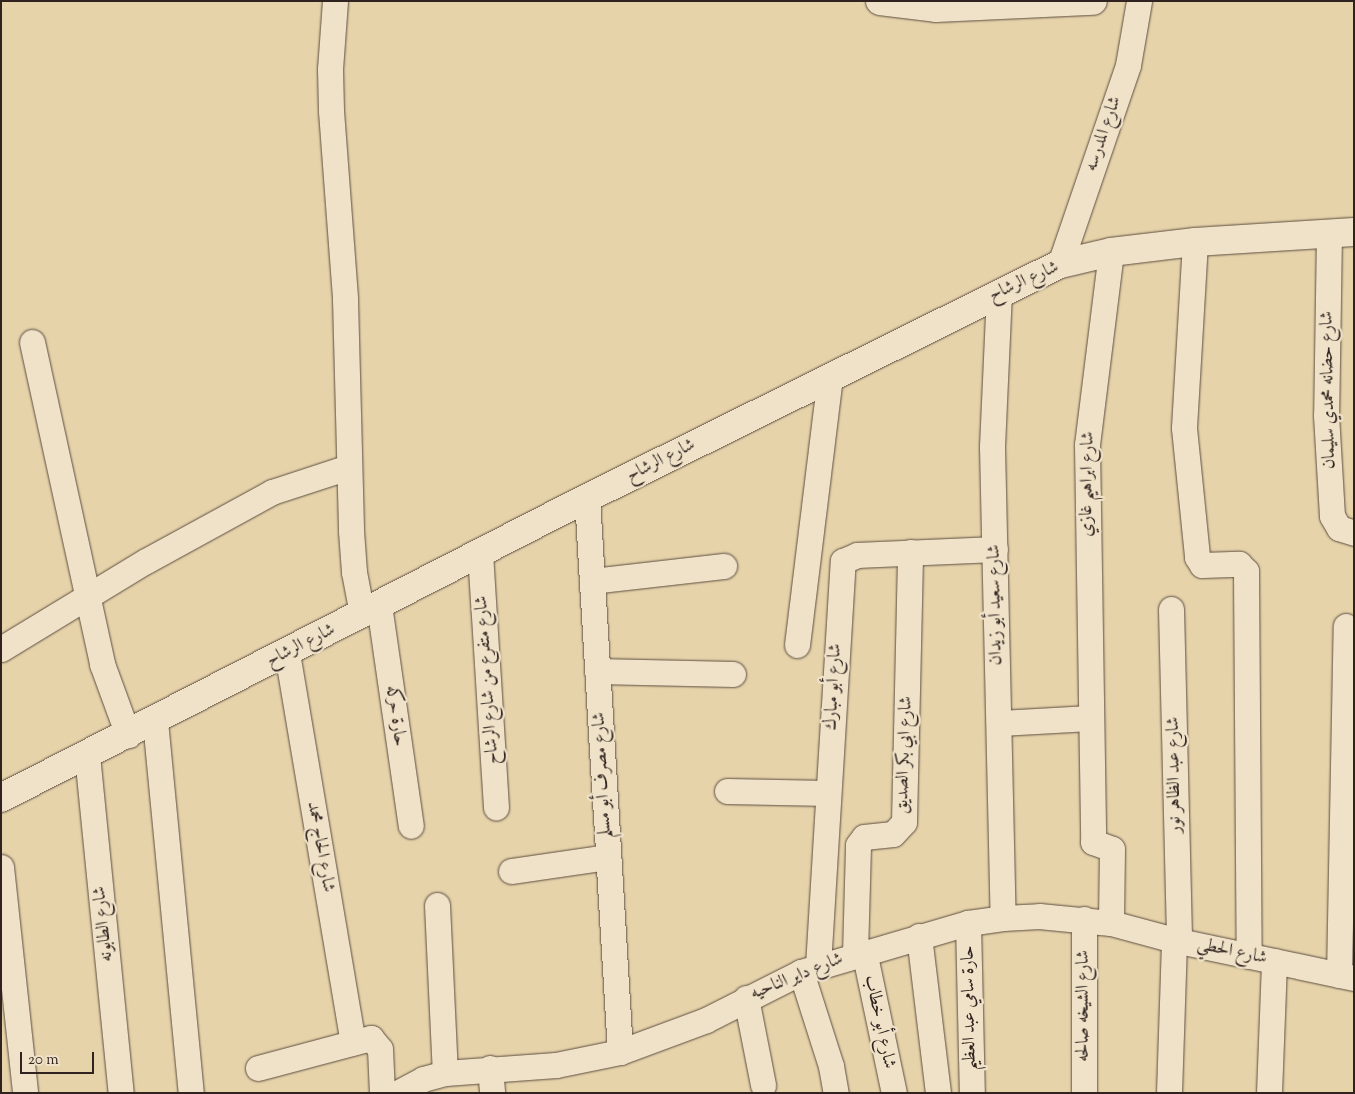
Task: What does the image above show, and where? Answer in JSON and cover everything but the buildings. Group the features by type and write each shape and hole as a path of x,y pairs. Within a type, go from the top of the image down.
{"street":[{"name":"حارة حركه","path":"335,1 330,69 331,111 345,299 348,467 354,572 371,610 411,826"},
{"path":"880,1 936,8 1093,1"},
{"name":"شارع المدرسه","path":"1060,264 1128,65 1139,1"},
{"name":"شارع الرشاح","path":"1,798 128,735 587,498 999,292 1060,264 1111,252 1196,242 1341,232"},
{"name":"شارع حضانه محمدي سليمان","path":"1341,232 1326,415 1332,516 1339,528 1354,532"},
{"path":"1196,242 1184,428 1197,557 1202,565 1239,564 1246,571 1249,956"},
{"name":"شارع ابراهيم غازي","path":"1111,252 1086,445 1093,842 1112,849 1111,922"},
{"name":"شارع سعيد أبو زيدان","path":"999,292 992,447 1003,918"},
{"path":"32,342 102,664 128,735"},
{"path":"797,645 830,376"},
{"path":"1,649 87,596 272,492 348,467"},
{"name":"شارع مصرف أبو مسلم","path":"587,498 620,1052"},
{"name":"شارع أبو مبارك","path":"809,969 828,793 841,566 852,555 995,549"},
{"name":"شارع ابي بكر الصديق","path":"859,953 858,845 864,837 893,834 904,822 910,552"},
{"name":"شارع متفرع من شارع الرشاح","path":"480,553 496,807"},
{"path":"592,581 724,566"},
{"name":"شارع عبد الظاهر نور","path":"1169,1093 1177,940 1171,609"},
{"path":"1346,626 1346,977"},
{"name":"شارع الحاج محمد","path":"287,653 353,1042"},
{"path":"597,671 733,674"},
{"path":"999,723 1091,718"},
{"path":"155,721 191,1093"},
{"name":"شارع الطابونه","path":"87,755 121,1093"},
{"path":"727,791 828,793"},
{"path":"511,871 608,857"},
{"path":"1,867 25,1093"},
{"path":"437,905 446,1073"},
{"name":"شارع داير الناحيه","path":"397,1093 422,1079 446,1073 490,1068 556,1065 620,1052 689,1027 809,969 968,923 1003,918 1084,919 1111,922"},
{"name":"شارع الشيخه صالحه","path":"1084,919 1084,1093"},
{"name":"شارع الحطي","path":"1111,922 1177,940 1346,977"},
{"name":"حارة سامي عبد العظيم","path":"968,923 972,1093"},
{"path":"919,936 938,1093"},
{"name":"شارع أبو خطاب","path":"859,953 894,1093"},
{"path":"1269,1093 1274,961"},
{"path":"809,969 836,1093"},
{"path":"746,998 763,1085"},
{"path":"258,1068 371,1038 378,1044 382,1093"},
{"path":"490,1068 492,1093"}]}
